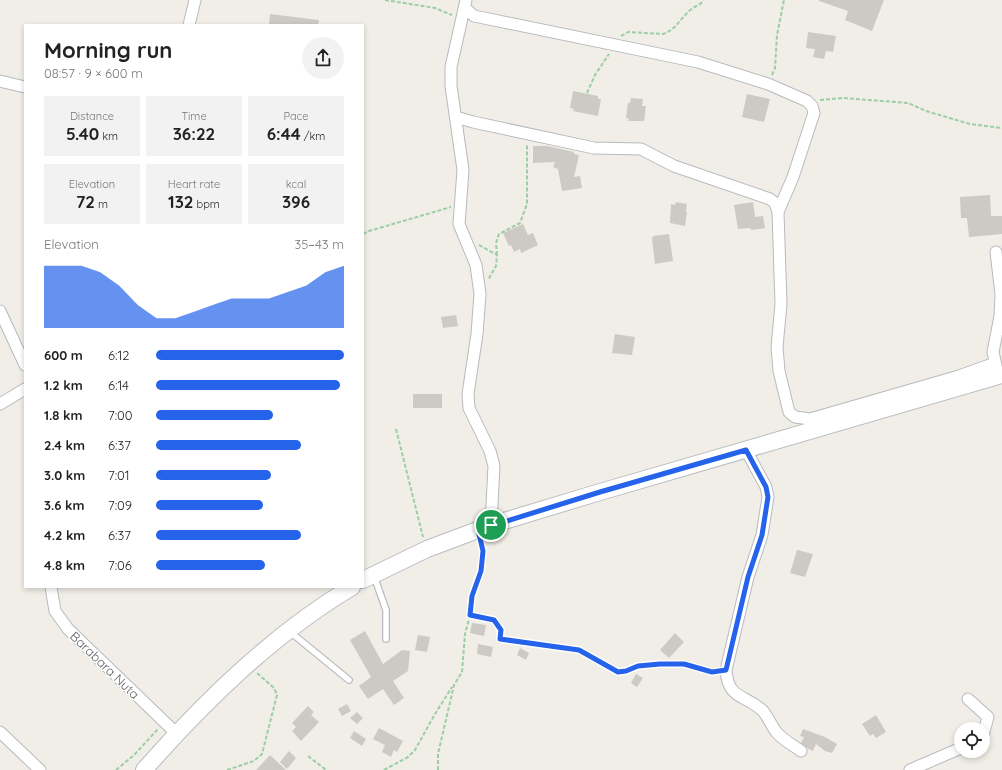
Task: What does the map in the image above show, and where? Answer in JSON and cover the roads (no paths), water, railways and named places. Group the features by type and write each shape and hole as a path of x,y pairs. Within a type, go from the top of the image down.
{"main road":[{"path":"368,577 427,549 485,528 600,492 746,450 998,372"},
{"path":"144,770 176,733 249,664 289,630 344,589"}],"street":[{"path":"189,24 195,0"},
{"path":"465,4 451,67 451,86 463,170 459,224 476,265 480,294 477,334 468,394 469,408 490,450 494,466 485,528"},
{"path":"465,4 474,16 698,62 768,84 807,101 812,106 814,113 793,177 778,212"},
{"path":"0,81 24,87"},
{"path":"456,117 594,148 641,149 674,166 770,199 775,204 778,212 781,304 777,347 779,371 789,412 794,417 810,419 959,376 998,372 993,352 1000,316 1001,294 996,252"},
{"path":"0,311 24,363"},
{"path":"0,404 24,390"},
{"path":"746,450 766,487 768,497 762,535 748,577 726,670 727,681 735,694 758,707 765,713 778,734 801,751"},
{"name":"Barabara Nuta","path":"51,588 55,611 68,629 176,733"},
{"path":"968,699 988,717 987,722"},
{"path":"0,732 40,770"},
{"path":"910,770 954,751"}],"lane":[{"path":"368,577 386,610 386,639"},
{"path":"289,630 349,680"}]}
